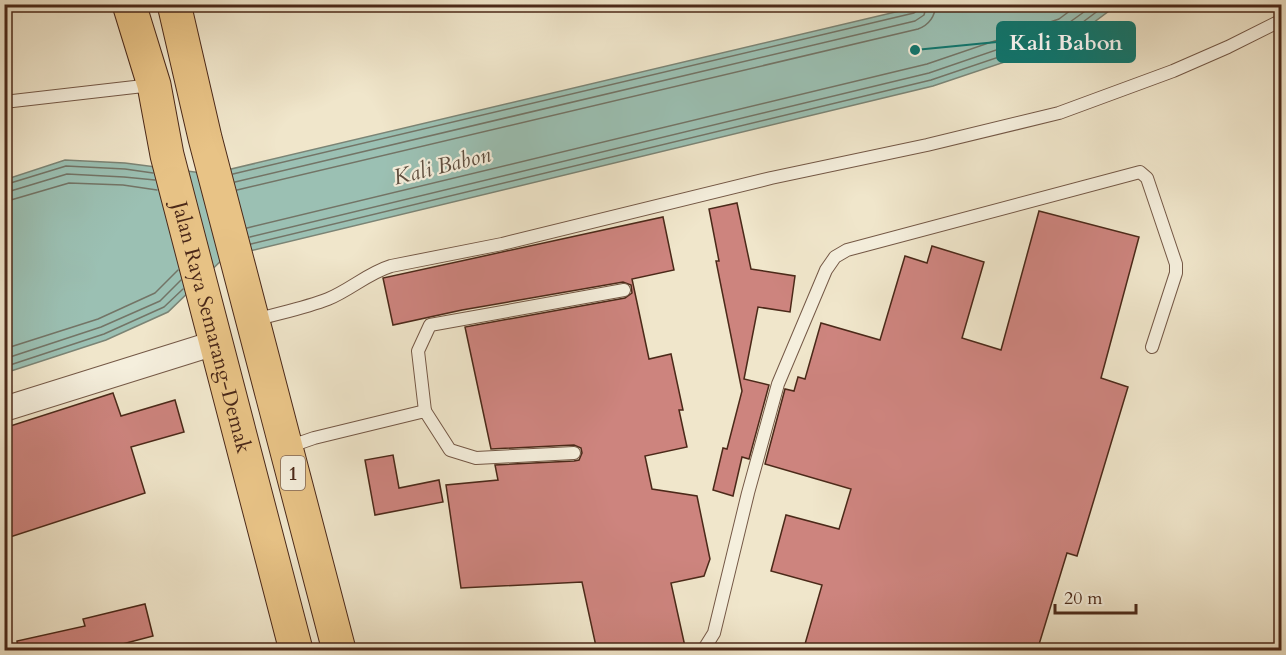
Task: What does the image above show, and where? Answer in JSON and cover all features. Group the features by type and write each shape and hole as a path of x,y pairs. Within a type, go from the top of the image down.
{"highway":[{"name":"Jalan Raya Semarang-Demak","path":"129,4 154,85 167,155 204,303 296,651"},
{"name":"Jalan Raya Semarang-Demak","path":"174,4 205,138 250,308 300,443 339,651"}],"street":[{"path":"4,410 215,344"}],"lane":[{"path":"250,308 329,299 377,270 391,266 502,244 771,178 927,145 1059,113 1173,71 1281,20"},
{"path":"4,102 154,85"},
{"path":"704,650 714,633 747,493 778,384 826,270 835,257 847,250 1140,172 1147,178 1176,264 1176,273 1152,347"},
{"path":"574,453 476,458 450,450 425,411 418,351 430,325 624,290"},
{"path":"300,443 425,411"}],"water":[{"path":"925,5 1117,5 1070,40 933,86 225,257 168,312 106,340 5,373 4,180 65,160 125,163 210,174"}],"building":[{"path":"737,203 751,269 795,276 790,312 758,307 744,379 769,385 749,459 742,457 733,496 713,490 723,448 727,449 742,391 716,261 719,261 709,209"},
{"path":"1039,211 1139,237 1101,378 1128,387 1077,556 1067,553 1037,651 803,651 822,585 771,571 786,515 839,529 851,489 765,464 785,389 794,391 798,377 805,379 821,323 880,340 905,256 927,263 932,246 984,262 962,338 1001,350"},
{"path":"663,217 674,270 632,279 649,359 671,354 683,410 679,410 687,447 645,456 652,489 697,496 710,559 704,576 671,583 686,651 597,651 582,582 461,588 446,485 498,480 495,465 574,461 579,460 582,453 581,448 574,445 491,449 465,327 625,298 632,293 631,285 623,282 462,310 393,325 383,278"},
{"path":"113,393 121,416 175,400 184,432 131,447 145,493 4,539 4,428"},
{"path":"393,455 399,488 439,480 443,502 375,515 365,460"},
{"path":"145,604 153,636 96,651 18,651 17,641 85,626 83,619"}],"place":[{"name":"Kali Babon","path":"915,50"}]}
